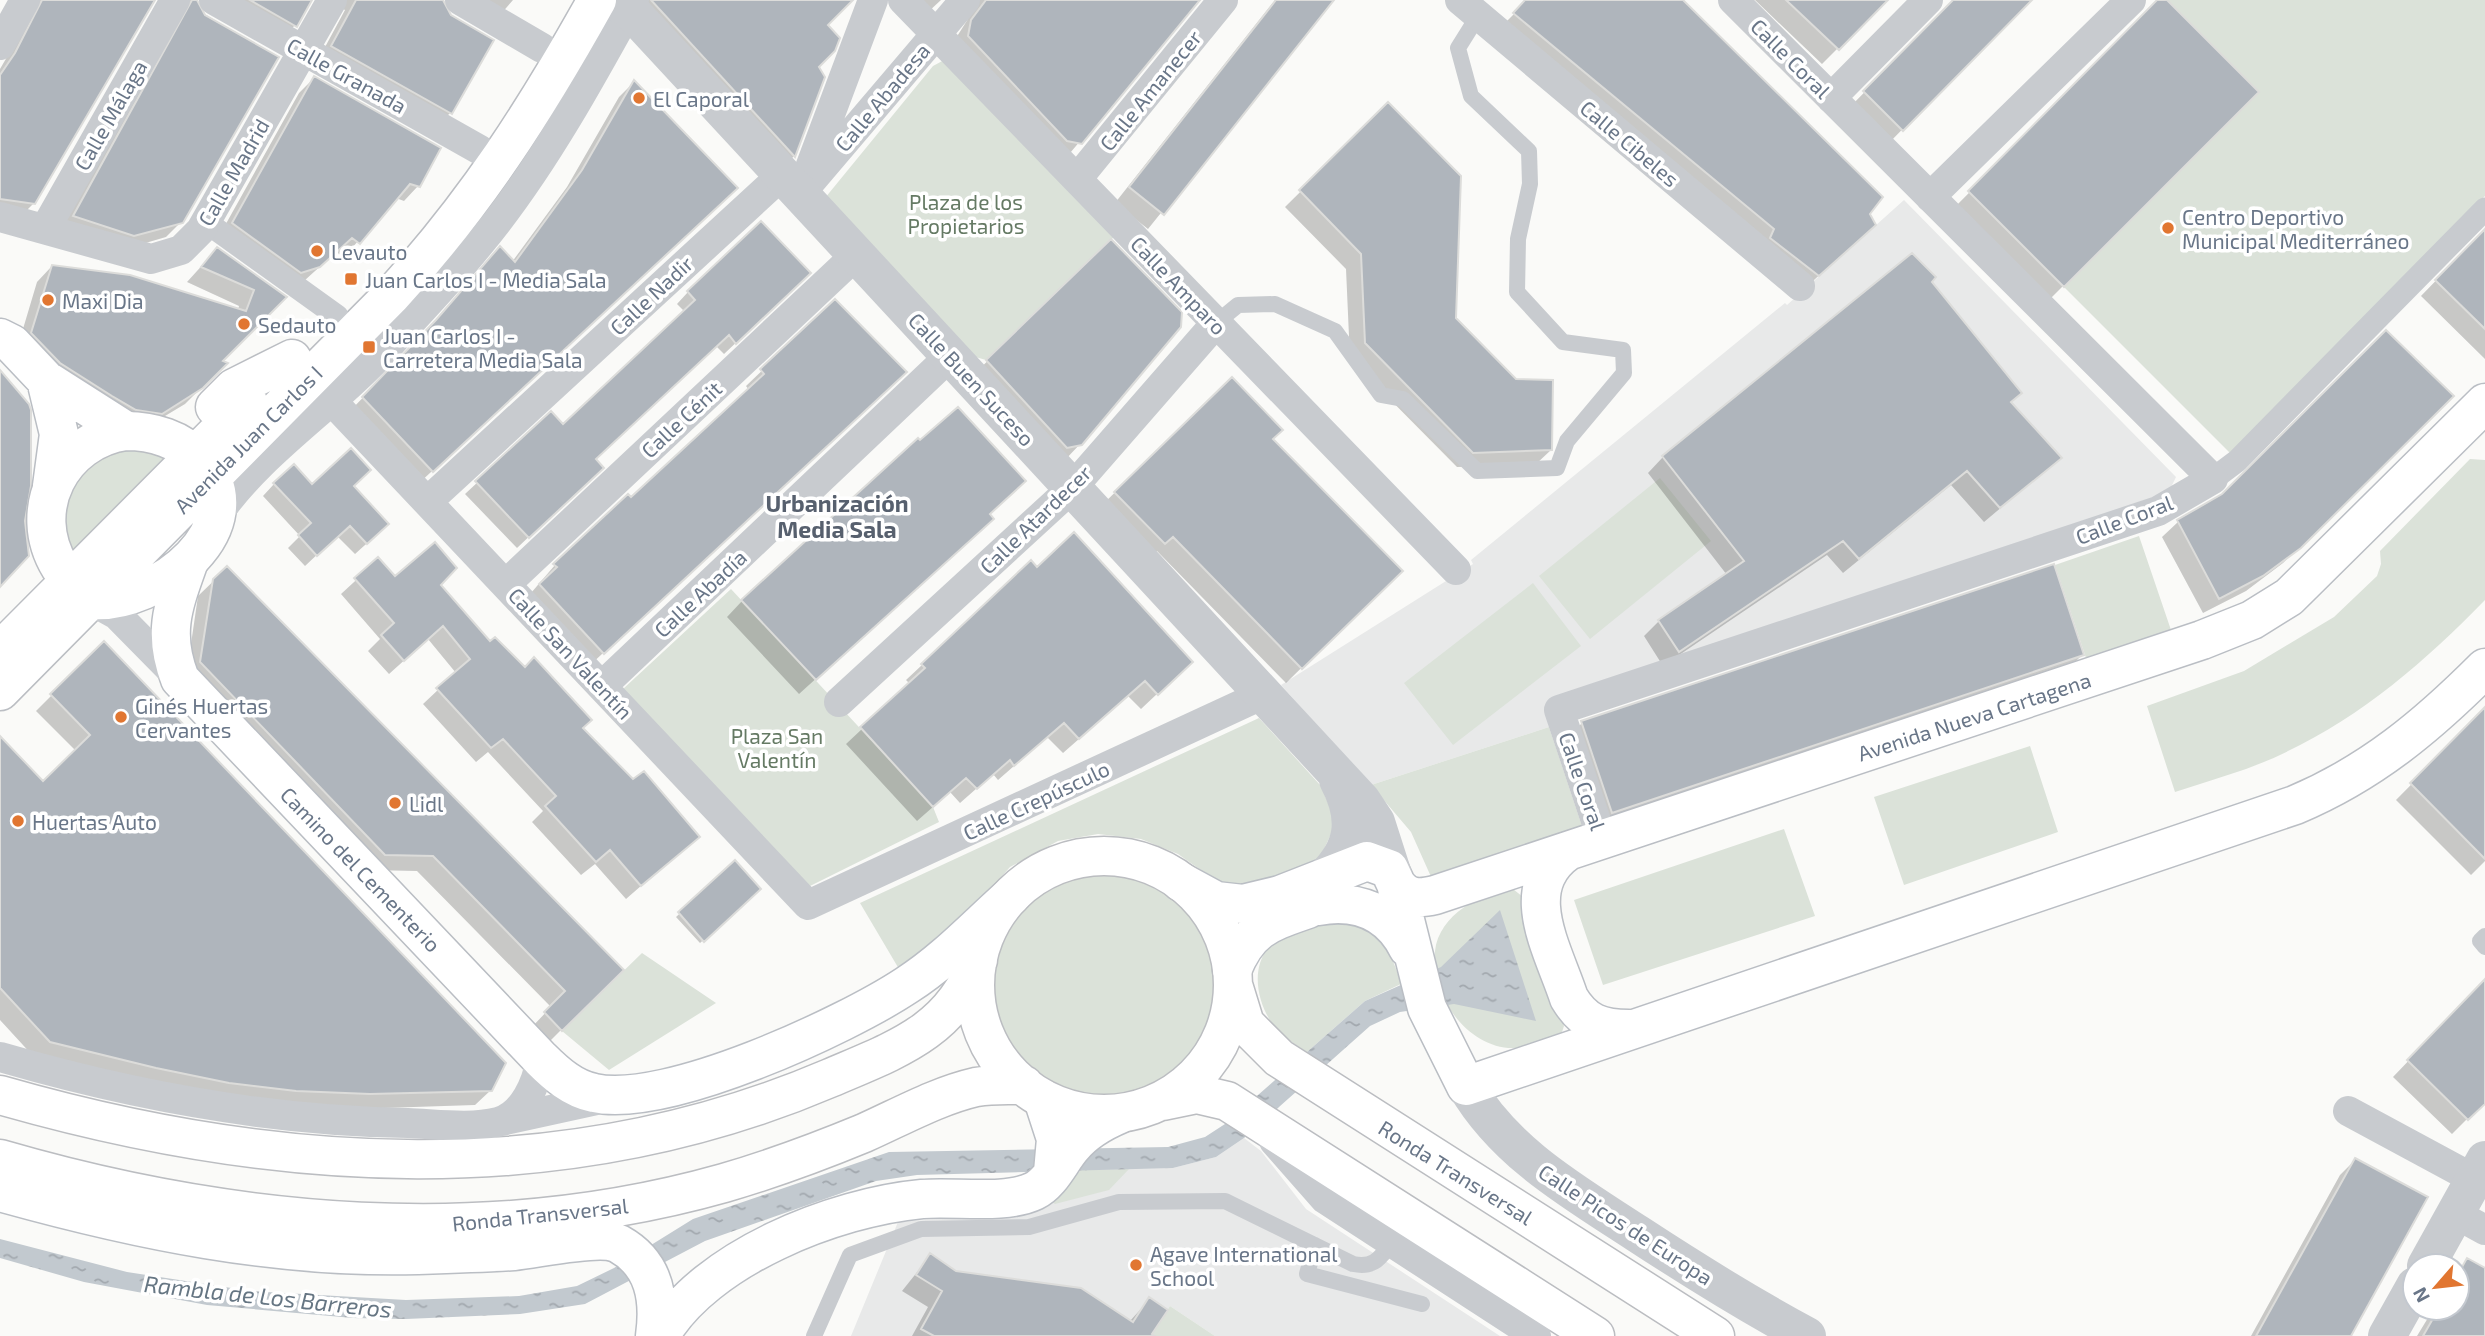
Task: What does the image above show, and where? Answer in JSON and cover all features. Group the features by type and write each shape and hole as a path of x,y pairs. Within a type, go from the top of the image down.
{"main road":[{"name":"Avenida Juan Carlos I","path":"312,378 337,316 402,249 480,150 569,0"},
{"name":"Avenida Juan Carlos I","path":"0,691 80,590 204,464 312,378 398,288 472,202 525,125 618,2"},
{"path":"0,338 12,344 46,380 134,431 172,441 204,464 219,491 215,519 189,561 165,579 134,594 104,601 80,590 55,556 48,534 59,434 46,380"},
{"path":"52,486 61,468 77,452 102,437 134,431 168,431 198,422 234,388 312,378"},
{"name":"Avenida Nueva Cartagena","path":"1395,880 1406,895 1424,897 2190,644 2252,620 2271,610 2306,582 2485,404"},
{"name":"Camino del Cementerio","path":"189,561 173,607 169,642 180,679 541,1059 575,1086 597,1094 620,1095 689,1081 764,1057 842,1022 921,975 1012,895"},
{"name":"Avenida Juan Carlos I","path":"0,651 80,590"},
{"path":"0,1095 127,1128 265,1152 366,1159 450,1160 547,1154 628,1141 701,1123 779,1098 863,1064 942,1020 965,986 978,960 988,929 1012,895 1051,867 1099,856 1136,860 1216,901 1243,904 1272,897 1395,880 1413,960 1433,1025 1466,1086 2261,817 2331,790 2359,775 2432,721 2485,668"},
{"path":"1585,845 1545,872 1538,894 1569,998 1576,1010 1594,1025 1605,1029 1629,1029"},
{"name":"Ronda Transversal","path":"1181,882 1198,897 1220,929 1233,975 1237,1004 1245,1024 1279,1058 1714,1336"},
{"path":"1322,892 1378,914 1402,937 1413,960"},
{"path":"1161,1102 1191,1082 1214,1054 1228,1022 1233,975 1242,947 1254,932 1322,892"},
{"path":"978,960 975,986 981,1025 1003,1065 1033,1092 1074,1111 1120,1114"},
{"name":"Ronda Transversal","path":"0,1159 107,1188 219,1209 358,1221 447,1224 503,1221 633,1205 725,1182 819,1151 954,1094 982,1087 1033,1092"},
{"path":"1033,1092 1056,1139 1054,1172"},
{"path":"658,1336 688,1297 743,1259 813,1226 862,1210 921,1199 1023,1194 1040,1187 1084,1135 1120,1114 1180,1096 1206,1094 1227,1101 1595,1336"},
{"path":"0,1192 136,1228 255,1246 406,1255 515,1251 610,1241 635,1257 660,1265 685,1267 743,1259"},
{"path":"635,1257 649,1273 656,1293 658,1336"}],"street":[{"path":"0,45 25,0"},
{"name":"Calle Málaga","path":"45,229 175,0"},
{"name":"Calle Granada","path":"214,0 480,150"},
{"name":"Calle Madrid","path":"0,217 151,259 181,250 206,222 332,0"},
{"path":"460,0 542,48"},
{"path":"791,185 873,0"},
{"name":"Calle Amparo","path":"903,0 1456,570"},
{"name":"Calle Abadesa","path":"791,185 936,34 965,0"},
{"name":"Calle Amanecer","path":"1077,179 1223,0"},
{"name":"Calle Coral","path":"1585,845 1559,710 2158,511 2213,479 1733,0"},
{"path":"1831,97 1928,0"},
{"path":"1930,197 2131,0"},
{"name":"Calle Buen Suceso","path":"618,2 1328,763 1370,811 1395,880"},
{"name":"Calle Cibeles","path":"1477,5 1800,286"},
{"name":"Calle Nadir","path":"428,500 791,185"},
{"path":"2213,479 2237,461 2485,209"},
{"path":"206,222 337,316"},
{"name":"Calle Cénit","path":"506,584 856,255"},
{"name":"Calle Atardecer","path":"839,702 1072,488 1216,323"},
{"name":"Calle Abadía","path":"602,686 950,356"},
{"name":"Calle San Valentín","path":"312,378 807,905"},
{"name":"Avenida Juan Carlos I","path":"215,519 232,494 314,413 312,378"},
{"name":"Camino del Cementerio","path":"80,590 117,615 180,679"},
{"name":"Calle Crepúsculo","path":"807,905 1264,694"},
{"path":"1322,892 1347,851 1350,836 1349,807 1328,763"},
{"path":"0,1057 134,1092 269,1116 368,1123 500,1122 620,1095"},
{"path":"500,1122 530,1095 541,1059"},
{"name":"Calle Picos de Europa","path":"1466,1086 1506,1140 1546,1172 1716,1283 1807,1336"},
{"path":"2348,1111 2480,1170 2470,1222 2440,1252"},
{"path":"1256,1120 1325,1199 1536,1336"},
{"path":"2387,1336 2401,1311"}],"lane":[{"path":"1216,323 1238,305 1275,304 1335,331 1381,395 1403,399 1477,471 1557,468 1567,441 1624,373 1623,351 1563,342 1517,292 1518,239 1530,184 1529,151 1471,96 1458,48 1477,5"},
{"path":"2485,936 2480,941 2485,947"},
{"path":"814,1336 850,1255 921,1229 1029,1227 1119,1202 1226,1201 1338,1258 1366,1266 1376,1263 1391,1244"},
{"path":"1315,1245 1307,1274 1422,1304"}],"shaded area":[{"path":"1904,200 2176,477 2164,502 1545,710 1549,727 1371,785 1281,685 1473,564 1471,560 1785,303 1787,305"},
{"name":"Agave International School","path":"1244,1138 1261,1151 1306,1209 1500,1336 1215,1336 1170,1306 1150,1336 851,1336 898,1222 1010,1214 1051,1201 1082,1169 1173,1168 1216,1157"}],"green space":[{"path":"2157,0 2485,0 2485,196 2230,453 1968,191"},
{"name":"Plaza de los Propietarios","path":"946,59 1114,237 986,360 972,356 825,198 933,66"},
{"path":"184,447 60,566 55,556 77,452"},
{"path":"2470,459 2485,460 2485,600 2404,675 2345,719 2281,755 2175,792 2147,706 2244,671 2334,617 2377,576 2381,564 2380,551"},
{"path":"1660,478 1711,541 1590,639 1539,576"},
{"path":"2139,536 2172,633 2087,661 2055,565"},
{"path":"1533,583 1581,646 1453,745 1404,683"},
{"name":"Plaza San Valentín","path":"731,589 933,807 939,822 808,887 623,689"},
{"path":"1259,718 1321,786 1336,823 1320,858 1288,878 1231,887 1212,878 1178,854 1141,839 1098,834 1058,841 1010,867 959,925 899,969 860,903"},
{"path":"1549,727 1583,829 1432,879 1411,832 1371,785"},
{"path":"2030,746 2058,832 1904,885 1874,797"},
{"path":"1784,829 1815,916 1603,985 1574,900"},
{"path":"1104,858 1141,864 1164,873 1185,887 1203,905 1222,937 1232,986 1226,1023 1217,1046 1203,1067 1185,1085 1153,1104 1104,1114 1067,1108 1044,1099 1023,1085 1005,1067 986,1035 976,986 982,949 991,926 1005,905 1023,887 1055,868"},
{"path":"1513,889 1523,897 1564,1026 1561,1035 1515,1048 1482,1040 1467,1030 1445,1001 1435,968 1438,938 1453,916 1475,900"},
{"path":"1348,922 1369,932 1384,945 1401,984 1365,1001 1307,1052 1280,1033 1267,1015 1258,981 1262,958 1268,948 1284,935 1316,925"},
{"path":"642,953 716,1003 609,1070 562,1031"},
{"path":"1129,1169 1109,1190 1055,1204 1051,1201 1081,1170"},
{"path":"1170,1306 1215,1336 1150,1336"}],"water":[{"name":"Rambla de Los Barreros","path":"1500,910 1536,1021 1454,1004 1400,1012 1370,1026 1244,1138 1216,1157 1173,1168 917,1175 876,1181 705,1241 585,1304 520,1314 406,1319 353,1318 207,1305 84,1282 0,1258 0,1239 127,1272 251,1291 406,1300 519,1296 577,1286 614,1268 693,1219 889,1152 1168,1147 1205,1137 1225,1124 1365,1001 1441,967"}],"building":[{"path":"42,0 155,0 35,204 0,199 0,75 15,53"},
{"path":"192,0 197,0 205,15 279,57 183,223 134,236 73,216"},
{"path":"250,0 312,0 297,27"},
{"path":"356,0 443,0 451,15 494,40 452,114 331,46"},
{"path":"651,0 853,0 828,25 840,38 835,51 819,67 825,77 795,157"},
{"path":"986,0 1200,0 1082,144 1067,141 968,36 971,20"},
{"path":"1276,0 1334,0 1164,215 1129,187"},
{"path":"1525,0 1683,0 1883,197 1870,214 1876,225 1819,276 1770,238 1774,229 1513,13"},
{"path":"1786,0 1888,0 1839,50"},
{"path":"1953,0 2032,0 1903,131 1863,91"},
{"path":"2157,0 2167,0 2259,92 2064,287 1968,191"},
{"path":"314,76 441,148 420,187 410,184 360,244 352,238 320,267 301,273 232,223"},
{"path":"634,80 738,188 433,472 362,397 436,320 500,246 515,262 582,170"},
{"path":"1388,102 1461,176 1456,318 1516,379 1553,380 1552,450 1473,453 1365,343 1361,254 1299,190"},
{"path":"761,221 811,273 736,344 729,335 596,459 604,468 529,538 475,481 551,411 563,424 695,300 687,291"},
{"path":"2485,229 2485,329 2435,280"},
{"path":"1111,239 1182,312 1181,327 1082,445 1067,448 986,360"},
{"path":"217,247 287,297 223,361 228,363 203,388 162,414 136,410 112,396 60,363 31,333 52,265 130,275 246,311 254,290 201,267"},
{"path":"1912,253 1936,277 1932,282 2022,393 2011,402 2062,458 2000,508 1967,471 1859,559 1843,541 1679,652 1658,620 1744,561 1662,456"},
{"path":"835,299 907,372 604,654 539,584 557,567 553,564 628,494 631,497 764,374 760,369"},
{"path":"2386,330 2454,396 2301,548 2263,576 2219,599 2177,520 2222,494"},
{"path":"0,370 31,410 31,486 25,521 29,556 0,587"},
{"path":"1232,377 1283,430 1273,439 1403,571 1302,669 1173,537 1165,544 1114,492"},
{"path":"958,407 1026,481 990,514 994,519 816,680 741,600 918,438 920,440"},
{"path":"351,448 371,470 354,486 389,524 367,544 350,526 317,556 298,535 311,523 273,483 294,464 312,484"},
{"path":"1074,532 1193,662 1158,695 1145,681 1079,739 1064,723 1014,766 1010,760 977,789 966,778 933,807 860,727 925,668 921,664 1031,560 1037,567"},
{"path":"435,542 457,568 441,585 490,641 495,637 525,667 534,657 592,720 583,728 633,779 644,771 700,837 641,886 610,850 596,862 545,806 556,796 503,739 491,748 436,688 470,659 443,626 404,661 381,635 394,623 354,578 378,557 395,576"},
{"path":"2054,564 2084,655 1612,813 1581,721"},
{"path":"227,566 624,970 562,1031 544,1012 565,991 433,856 385,855 200,662 213,579"},
{"path":"104,641 506,1063 492,1091 370,1094 296,1091 229,1083 156,1068 50,1042 0,988 0,736 43,781 90,735 50,694"},
{"path":"2485,707 2485,859 2410,783"},
{"path":"735,860 761,889 704,942 678,912"},
{"path":"2485,979 2485,1104 2468,1120 2407,1060"},
{"path":"2355,1158 2428,1197 2351,1336 2256,1336"},
{"path":"930,1253 956,1271 1081,1288 1133,1322 1149,1297 1168,1310 1152,1334 1155,1336 934,1336 921,1329 942,1291 916,1275"},
{"path":"2471,1260 2485,1268 2485,1336 2423,1336 2431,1322 2471,1322"}],"place":[{"name":"El Caporal","path":"639,98"},
{"name":"Centro Deportivo Municipal Mediterráneo","path":"2168,228"},
{"name":"Levauto","path":"317,251"},
{"name":"Juan Carlos I - Media Sala","path":"351,279"},
{"name":"Maxi Dia","path":"48,300"},
{"name":"Sedauto","path":"244,324"},
{"name":"Juan Carlos I - Carretera Media Sala","path":"369,347"},
{"name":"Ginés Huertas Cervantes","path":"121,717"},
{"name":"Lidl","path":"395,803"},
{"name":"Huertas Auto","path":"18,821"},
{"name":"Agave International School","path":"1136,1265"}],"district":[{"name":"Urbanización Media Sala","path":"837,516"}]}
